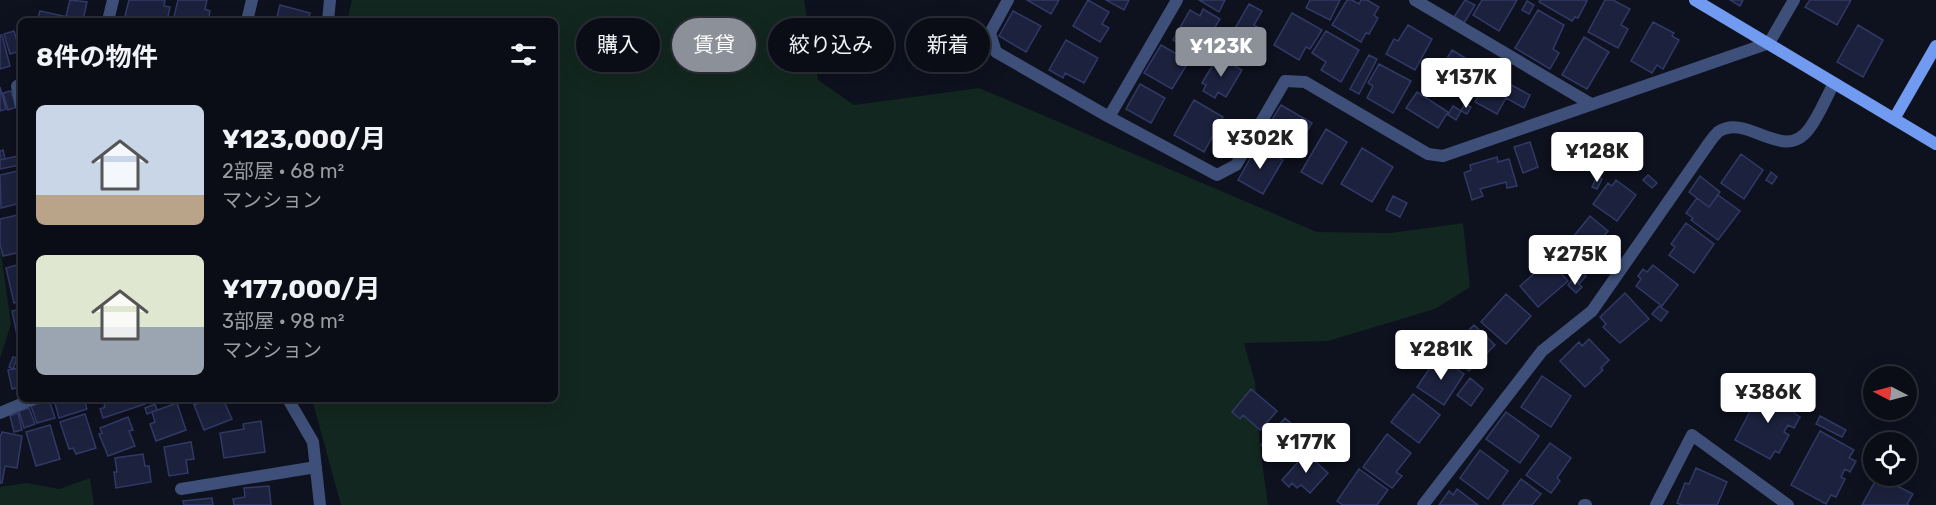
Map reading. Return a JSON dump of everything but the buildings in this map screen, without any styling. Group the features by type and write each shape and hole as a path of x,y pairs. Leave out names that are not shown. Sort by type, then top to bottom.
{"street":[{"path":"109,18 113,0"},
{"path":"248,18 252,0"},
{"path":"328,18 330,0"},
{"path":"1008,0 990,33 996,52 1216,175 1236,165 1285,81 1305,82 1428,154 1443,156 1769,43 1794,0"},
{"path":"1109,117 1177,0"},
{"path":"1415,0 1591,104"},
{"path":"1695,0 1936,144"},
{"path":"1894,119 1936,46"},
{"path":"1423,505 1542,351 1592,310 1708,143 1719,131 1739,127 1777,141 1796,140 1809,130 1834,83"},
{"path":"16,86 18,94"},
{"path":"0,413 26,402"},
{"path":"290,402 313,442 320,505"},
{"path":"1656,505 1692,435 1788,505"},
{"path":"181,489 316,467"}],"green space":[{"path":"352,0 804,0 807,18 768,18 768,72 817,72 818,80 854,105 979,88 1317,232 1391,233 1463,223 1470,287 1435,309 1328,341 1244,343 1255,382 1260,447 1268,505 341,505 313,402 558,402 558,18 348,18"},
{"path":"0,247 11,324 0,359"},
{"path":"90,478 94,505 0,505 0,487 27,483 59,489"}]}
